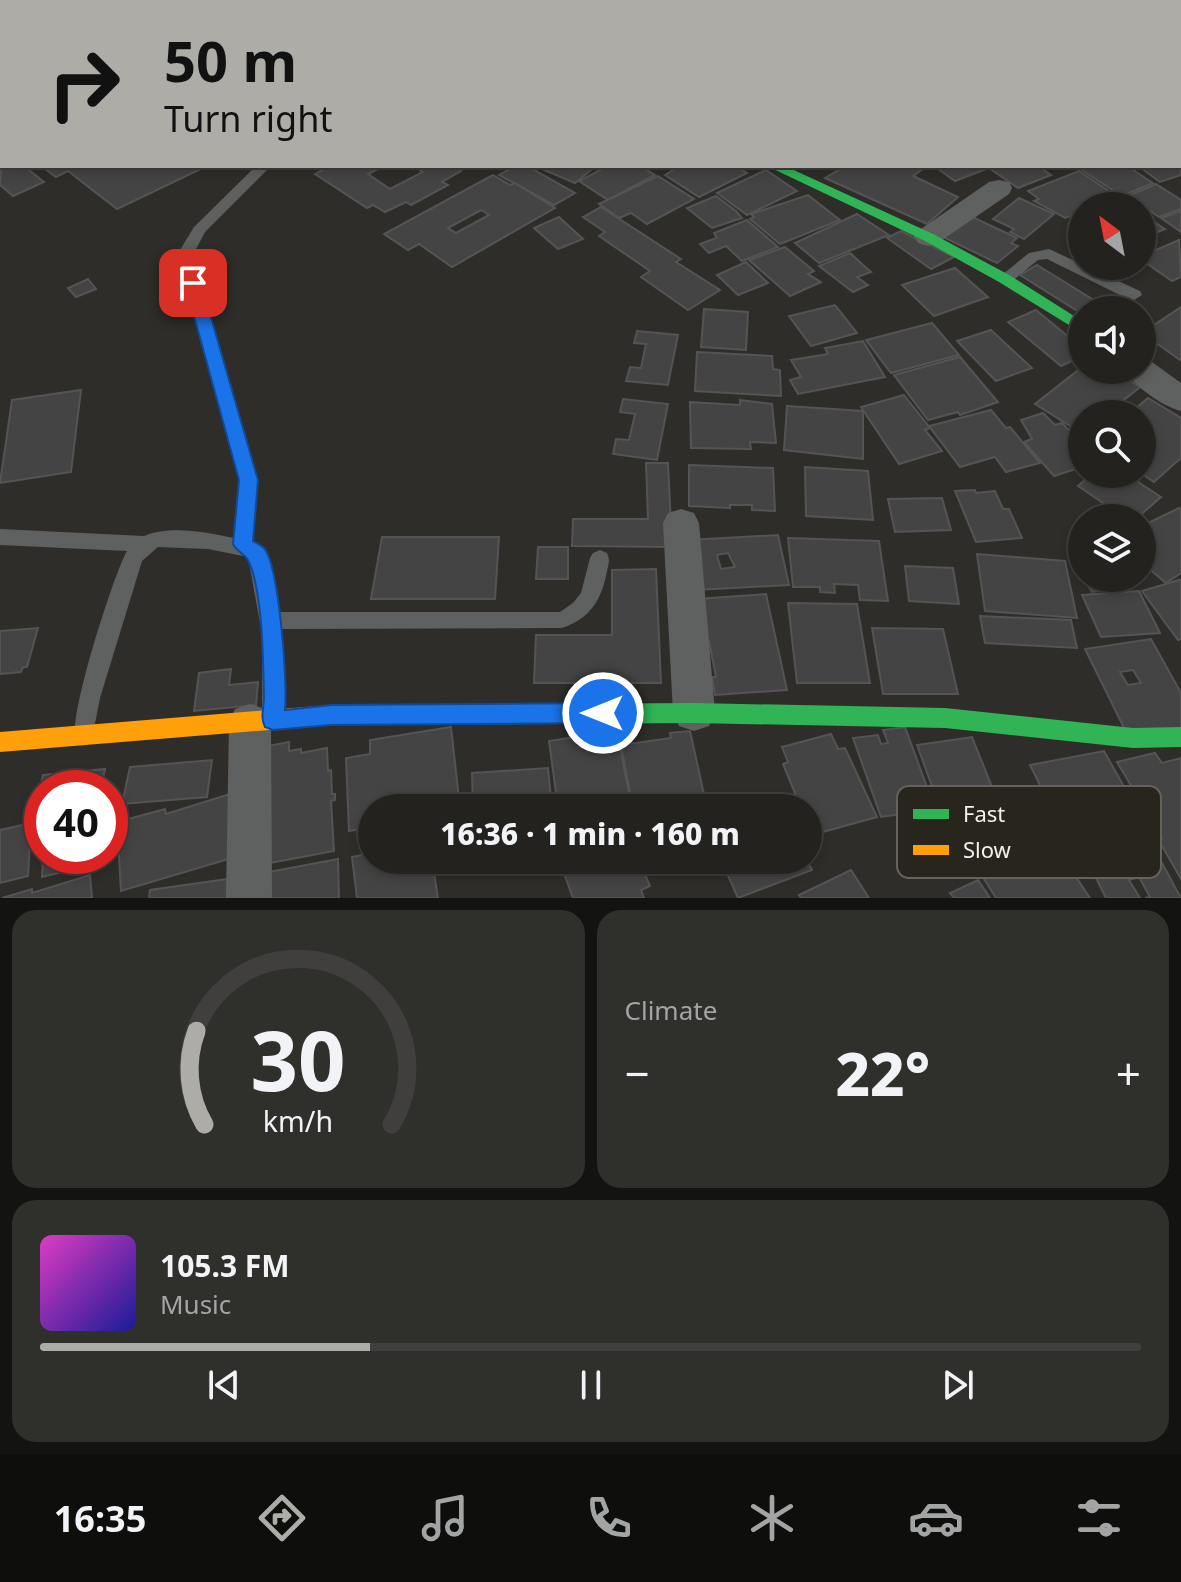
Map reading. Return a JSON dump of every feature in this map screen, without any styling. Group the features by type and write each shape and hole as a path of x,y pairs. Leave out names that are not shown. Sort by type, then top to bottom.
{"street":[{"path":"778,168 928,237 1005,279 1068,319"},
{"path":"928,237 999,188"},
{"path":"1156,379 1178,393"},
{"path":"681,523 694,713"},
{"path":"0,742 331,715 694,713 945,718 1133,738 1181,737"},
{"path":"249,898 261,721"}],"lane":[{"path":"243,544 248,480 185,255 199,230 262,168"},
{"path":"1005,279 1034,256 1049,254 1134,295"},
{"path":"0,537 145,544 158,539 243,544 256,552 270,621 275,701 261,721"},
{"path":"84,735 89,698 133,557 145,544"},
{"path":"270,621 562,620 581,612 591,597 600,558"}],"building":[{"path":"1,168 26,168 44,182 13,196 0,185"},
{"path":"44,168 201,169 117,209 68,171 56,177"},
{"path":"320,168 380,168 368,174 390,189 423,172 416,168 456,168 461,171 442,182 448,185 411,205 406,202 385,212 373,205 367,208 315,174 322,170"},
{"path":"511,168 531,168 575,193 554,205 499,175"},
{"path":"540,168 594,168 575,183"},
{"path":"604,168 643,168 655,175 608,200 579,181"},
{"path":"677,168 738,168 747,173 699,197 665,175"},
{"path":"842,168 921,168 923,169 913,176 958,197 927,224 825,178"},
{"path":"937,168 989,168 955,181"},
{"path":"989,168 1041,168 1051,175 1018,188"},
{"path":"1079,168 1130,168 1153,183 1132,192 1116,192"},
{"path":"1141,168 1180,168 1181,175 1160,182"},
{"path":"766,170 797,191 747,215 717,193"},
{"path":"1079,171 1110,192 1068,192 1068,217 1065,218 1034,201 1039,199 1028,191"},
{"path":"493,175 510,185 515,183 555,208 452,267 419,244 408,250 384,234","holes":["481,210 489,215 456,233 448,228"]},
{"path":"658,176 694,199 647,224 631,213 619,218 599,204"},
{"path":"1156,184 1181,200 1181,209 1159,217 1156,215 1156,192 1137,192"},
{"path":"808,195 840,220 780,244 750,219 754,217 751,214"},
{"path":"716,196 742,218 712,228 687,208"},
{"path":"1019,198 1054,214 1024,239 1010,232 1014,229 993,219"},
{"path":"601,207 681,259 676,262 720,290 688,310 641,277 650,271 599,236 605,232 583,217"},
{"path":"1181,211 1181,232 1161,218"},
{"path":"857,214 889,235 819,263 795,243"},
{"path":"968,215 1017,238 1011,243 1018,246 997,263 941,236"},
{"path":"559,217 583,239 558,249 534,228"},
{"path":"747,220 778,247 742,261 726,246 709,253 700,244 717,238 714,233"},
{"path":"1156,223 1165,229 1156,233"},
{"path":"901,231 954,257 931,269 887,238"},
{"path":"1179,240 1181,277 1172,281 1156,270 1156,250"},
{"path":"785,247 814,271 808,274 821,282 790,296 749,260"},
{"path":"850,253 871,272 857,277 868,285 853,292 819,266"},
{"path":"746,262 768,283 738,295 717,275"},
{"path":"1037,265 1087,296 1068,296 1068,305 1020,275"},
{"path":"955,268 988,297 934,316 902,285"},
{"path":"88,279 96,289 76,297 68,288"},
{"path":"835,305 857,333 811,346 789,316"},
{"path":"1181,307 1180,360 1156,343 1156,324"},
{"path":"704,309 748,312 746,350 701,347"},
{"path":"1036,310 1068,336 1068,363 1061,366 1008,322"},
{"path":"932,323 959,355 891,373 866,340"},
{"path":"991,330 1032,368 996,381 957,341"},
{"path":"637,331 678,335 668,385 626,381 630,367 641,368 646,344 634,343"},
{"path":"863,341 885,377 798,394 790,380 801,377 791,360 828,354 825,348"},
{"path":"697,352 772,356 773,369 780,370 781,396 695,391"},
{"path":"960,357 998,402 960,415 958,412 928,420 894,375"},
{"path":"1068,378 1068,384 1135,384 1140,387 1124,400 1068,400 1068,425 1035,404"},
{"path":"81,390 71,472 0,483 12,400"},
{"path":"904,395 930,428 925,430 942,451 899,464 861,407"},
{"path":"623,399 668,404 657,460 613,454 616,439 629,440 635,414 620,412"},
{"path":"740,400 772,404 776,443 750,442 751,449 691,448 690,402 740,405"},
{"path":"1156,403 1181,418 1181,458 1156,480"},
{"path":"787,406 863,411 863,459 784,450"},
{"path":"991,410 1006,428 1010,427 1040,463 1006,472 995,457 960,467 929,426"},
{"path":"1043,413 1055,425 1062,423 1068,429 1068,472 1054,476 1024,442 1032,439 1021,420"},
{"path":"646,463 668,463 672,547 572,546 573,519 648,519"},
{"path":"689,465 773,468 775,511 752,510 752,505 730,505 730,508 689,506"},
{"path":"805,467 868,471 873,520 806,516"},
{"path":"1081,488 1147,488 1161,497 1153,504 1104,504"},
{"path":"975,490 976,493 995,491 1003,509 1009,509 1022,538 976,542 955,491"},
{"path":"942,498 951,530 895,532 888,499"},
{"path":"1179,508 1181,510 1181,573 1166,583 1156,575 1156,519"},
{"path":"778,535 789,585 696,590 689,540","holes":["728,553 735,567 721,569 717,555"]},
{"path":"382,537 499,537 495,599 371,599"},
{"path":"788,538 879,541 888,601 860,600 858,585 834,584 835,593 820,592 820,587 793,587"},
{"path":"538,547 568,547 568,579 536,579"},
{"path":"977,554 1065,561 1068,592 1072,592 1077,618 985,611"},
{"path":"905,566 953,568 959,604 909,601"},
{"path":"656,569 661,683 534,683 536,635 612,635 612,570"},
{"path":"1181,580 1181,639 1178,640 1143,592 1156,592 1156,587"},
{"path":"1140,592 1160,633 1101,637 1082,595"},
{"path":"766,594 787,690 715,695 712,677 716,677 697,599"},
{"path":"788,603 857,604 870,683 797,683"},
{"path":"980,616 1071,620 1077,648 985,643"},
{"path":"38,628 27,667 23,667 21,672 0,674 0,631"},
{"path":"872,628 943,629 958,694 883,694"},
{"path":"1151,639 1181,693 1181,729 1125,730 1085,649","holes":["1133,670 1141,683 1128,685 1120,672"]},
{"path":"231,669 229,685 258,682 256,705 194,711 199,673"},
{"path":"451,727 458,794 358,794 358,829 349,831 346,758 370,754 370,740"},
{"path":"905,727 927,786 897,786 897,815 881,817 853,738 878,735 881,744 888,743 883,730"},
{"path":"690,731 704,794 630,794 621,745 671,738 670,733"},
{"path":"831,734 838,749 845,748 877,817 822,832 822,794 795,794 783,764 788,762 782,747"},
{"path":"575,737 576,743 618,737 629,794 556,794 549,741"},
{"path":"972,737 992,786 932,786 917,745"},
{"path":"289,742 289,751 301,749 301,753 327,748 332,794 335,794 335,800 331,801 334,851 259,865 258,748"},
{"path":"1104,751 1124,786 1040,786 1030,765"},
{"path":"1155,753 1162,763 1181,758 1181,879 1161,844 1161,786 1131,786 1117,762"},
{"path":"212,760 207,797 128,804 130,767"},
{"path":"548,768 551,794 473,794 472,773"},
{"path":"243,790 232,858 121,891 120,874 128,874 128,819 165,809 166,814"},
{"path":"24,825 24,874 28,876 0,883 0,830"},
{"path":"358,856 358,874 434,874 438,898 357,898 352,857"},
{"path":"338,859 339,898 258,898 258,874"},
{"path":"1161,861 1181,898 1145,898 1150,897 1140,878 1161,878"},
{"path":"851,870 869,898 801,898 799,895"},
{"path":"564,874 645,874 650,886 641,890 644,898 573,898"},
{"path":"727,874 801,874 738,898"},
{"path":"90,875 92,898 2,898 32,889 32,893"},
{"path":"235,878 233,898 149,898 150,890"},
{"path":"983,878 1077,878 1090,898 996,898"},
{"path":"1096,878 1136,878 1129,880 1140,898 1106,898"},
{"path":"978,880 990,898 954,898 950,893"}],"traffic: fast":[{"path":"778,168 928,237 1005,279 1068,319"},
{"path":"383,715 694,713 945,718 1133,738 1181,737"}],"traffic: slow":[{"path":"0,742 331,715 383,715"}],"route":[{"path":"193,283 248,480 243,544 256,552 261,567 270,621 275,701 273,720 331,715 603,713"}]}
